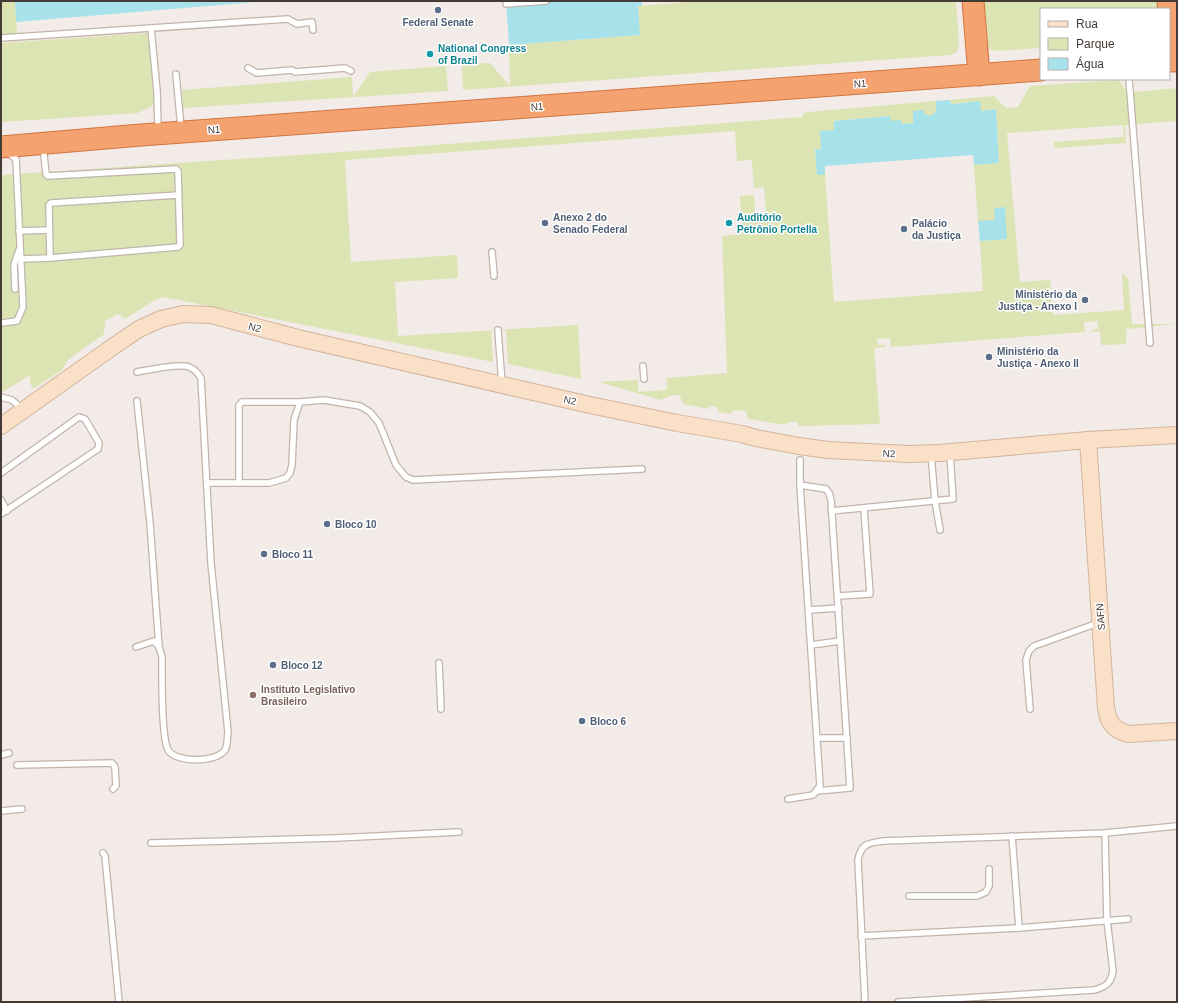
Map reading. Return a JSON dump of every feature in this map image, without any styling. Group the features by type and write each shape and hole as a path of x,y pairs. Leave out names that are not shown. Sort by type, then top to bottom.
{"highway":[{"path":"973,1 978,75"},
{"path":"1170,25 1173,61"},
{"name":"N1","path":"1,147 158,133 1040,70"},
{"path":"1,133 38,143"}],"main road":[{"name":"N2","path":"1,426 120,337 161,319 183,314 211,315 298,338 639,416 828,450 931,454 1088,440 1177,435"},
{"name":"SAFN","path":"1088,440 1106,708 1109,720 1120,731 1128,734 1177,731"}],"lane":[{"path":"506,4 546,1"},
{"path":"1,38 288,18 297,24 312,22 313,30"},
{"path":"151,28 156,76 158,133"},
{"path":"248,68 257,73 345,68 351,71"},
{"path":"176,74 182,132"},
{"path":"1129,80 1150,343"},
{"path":"21,259 50,258 178,247 180,245 178,171 176,169 48,176 46,174 38,143"},
{"path":"1,147 16,159 23,307 17,321 1,323"},
{"path":"50,258 49,206 51,203 178,195"},
{"path":"19,231 49,230"},
{"path":"15,288 14,265 20,248"},
{"path":"492,252 494,276"},
{"path":"498,330 502,385"},
{"path":"137,372 188,366 196,371 201,378 211,563 228,732 227,744 224,751 219,755 208,759 195,760 174,756 168,750 164,733 162,657 159,648 150,523 137,401"},
{"path":"643,366 644,379"},
{"path":"1,397 12,400 24,410"},
{"path":"239,483 239,405 242,402 300,402 324,400 360,406 370,412 379,423 396,465 406,477 413,480 642,469"},
{"path":"207,483 269,483 286,478 290,473 292,465 294,420 300,402"},
{"path":"1,473 79,418 85,419 99,443 98,449 1,514"},
{"path":"831,511 864,509 953,499 950,453"},
{"path":"931,454 935,501 940,530"},
{"path":"788,798 813,795 820,786 800,485 800,460"},
{"path":"800,485 826,490 829,493 839,608 850,788 817,791"},
{"path":"1,500 6,511"},
{"path":"838,596 870,594 864,509"},
{"path":"809,610 839,608"},
{"path":"1030,709 1026,660 1029,652 1034,646 1100,622"},
{"path":"136,647 154,641 159,648"},
{"path":"811,645 840,641"},
{"path":"439,663 441,710"},
{"path":"817,738 847,738"},
{"path":"1,754 9,753"},
{"path":"17,766 112,763 115,767 116,786 113,789"},
{"path":"1,811 22,809"},
{"path":"865,1002 858,860 864,846 872,842 883,841 1105,833 1177,826"},
{"path":"151,843 336,838 459,832"},
{"path":"898,1002 1094,990 1104,987 1109,983 1112,978 1113,971 1107,920 1105,833"},
{"path":"1012,836 1019,928"},
{"path":"103,853 105,856 119,1002"},
{"path":"909,896 977,896 986,892 989,886 989,869"},
{"path":"861,936 1019,928 1128,919"}],"green space":[{"path":"1,1 15,1 17,33 1,34"},
{"path":"701,1 956,1 959,43 957,52 950,55 463,90 462,64 490,63 510,86 509,45 639,35 638,6"},
{"path":"984,1 1157,1 1157,8 1040,8 1040,48 997,51 989,49"},
{"path":"148,33 154,103 149,108 138,113 1,122 1,43"},
{"path":"446,66 448,91 183,108 182,90 352,77 353,97 370,72"},
{"path":"1118,80 1127,91 1134,92 1177,88 1177,121 1125,125 1126,143 1055,148 1054,142 1124,137 1123,125 1007,133 1020,282 1050,280 1053,315 1124,310 1122,273 1128,278 1132,324 1177,324 1126,329 1126,344 1101,345 1100,331 1091,332 1091,330 1098,329 1098,321 1084,322 1085,332 891,347 890,338 877,339 878,345 886,345 885,347 874,348 880,424 799,426 797,422 788,422 785,425 748,419 746,411 735,410 730,414 719,412 717,407 710,406 708,409 684,404 679,395 672,395 661,400 599,382 638,380 638,392 667,390 667,378 727,373 722,236 742,234 740,196 754,195 755,213 766,212 764,187 754,188 752,160 737,161 735,131 345,160 351,262 457,255 458,278 395,282 398,336 578,325 581,379 508,364 506,330 491,331 493,362 163,297 155,300 125,319 118,314 105,321 104,334 68,360 62,370 33,389 30,383 30,375 1,393 1,175 343,152 802,117 804,113 808,112 936,101 936,110 934,114 929,116 925,114 909,124 901,124 890,121 890,116 834,121 834,130 821,149 815,149 817,174 825,174 834,302 983,291 980,241 1007,239 995,221 978,221 974,165 999,163 996,109 981,111 979,101 952,104 949,100 994,96 1006,108 1018,107 1030,86"}],"water":[{"path":"15,1 268,1 16,22"},
{"path":"506,1 642,1 642,6 638,6 640,35 509,45"},
{"path":"949,100 952,104 980,101 981,111 996,109 999,163 974,165 973,155 825,166 825,174 817,175 815,149 821,149 820,131 834,130 834,121 890,116 891,121 901,120 901,124 913,123 913,111 923,110 925,114 929,116 934,114 936,110 936,101"},
{"path":"1005,207 1007,239 980,241 978,221 995,220 994,208"}],"place":[{"name":"Federal Senate","path":"438,10"},
{"name":"National Congress of Brazil","path":"430,54"},
{"name":"Anexo 2 do Senado Federal","path":"545,223"},
{"name":"Auditório Petrônio Portella","path":"729,223"},
{"name":"Palácio da Justiça","path":"904,229"},
{"name":"Ministério da Justiça - Anexo I","path":"1085,300"},
{"name":"Ministério da Justiça - Anexo II","path":"989,357"},
{"name":"Bloco 10","path":"327,524"},
{"name":"Bloco 11","path":"264,554"},
{"name":"Bloco 12","path":"273,665"},
{"name":"Instituto Legislativo Brasileiro","path":"253,695"},
{"name":"Bloco 6","path":"582,721"}]}
